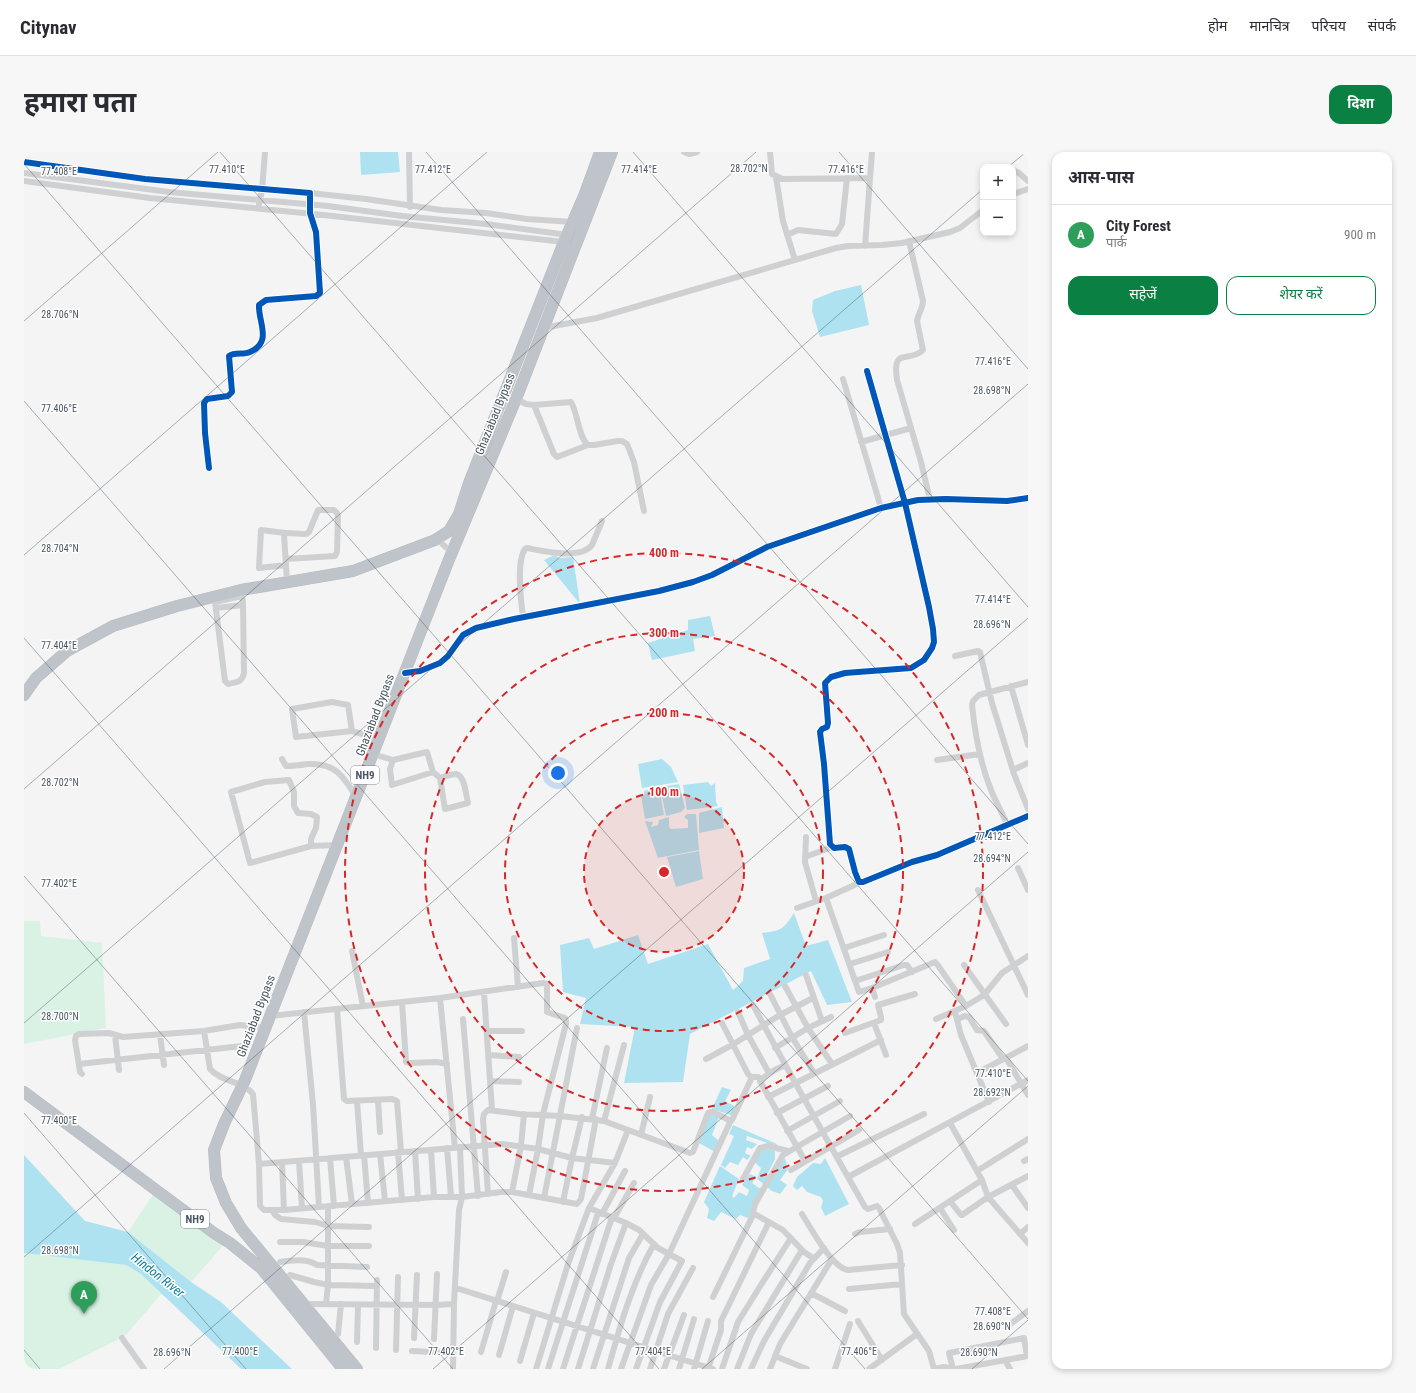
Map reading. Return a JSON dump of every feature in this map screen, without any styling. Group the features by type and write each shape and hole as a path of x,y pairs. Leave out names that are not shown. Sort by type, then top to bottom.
{"highway":[{"name":"Ghaziabad Bypass","path":"24,695 36,678 67,651 113,626 177,606 215,602 287,581 298,581 353,571 437,539 449,530 459,514 469,483 572,222 584,196 600,152"},
{"name":"Ghaziabad Bypass","path":"357,1369 239,1225 226,1203 216,1178 214,1150 266,1028 452,553 516,399 612,152"},
{"name":"NH9","path":"24,1092 261,1268 343,1369"},
{"path":"223,1239 239,1225"}],"street":[{"path":"258,208 265,152"},
{"path":"409,152 410,207"},
{"path":"684,152 689,154 697,152"},
{"path":"770,152 772,174 786,180 870,178"},
{"path":"864,246 872,152"},
{"path":"24,162 261,193 310,198 366,199 410,207 486,212 527,219 572,222"},
{"path":"1016,172 1028,181"},
{"path":"24,173 170,192 261,193 310,198 402,216 486,224 566,238"},
{"path":"776,177 780,204 794,260"},
{"path":"787,234 798,230 836,234 842,224 847,178"},
{"path":"24,181 150,198 566,238"},
{"path":"1016,193 1028,189"},
{"path":"209,468 205,433 204,403 207,399 228,396 232,392 229,356 247,354 258,347 263,341 264,333 259,305 266,300 316,296 320,292 316,232 310,213 310,198"},
{"path":"543,328 597,318 836,248 848,246 882,245 950,232 960,228 980,212"},
{"path":"909,241 923,301 917,321 923,350 919,353 900,358 897,361 895,369 930,500"},
{"path":"832,847 830,844 820,732 822,729 827,727 828,723 825,683 835,675 845,672 911,668 924,660 934,642 929,607 905,503 868,371"},
{"path":"844,379 881,508"},
{"path":"516,399 526,404 534,405 568,401 572,403 583,440 588,445"},
{"path":"534,405 555,456 558,458 588,445 618,441 622,441 627,444 634,462 644,511"},
{"path":"861,442 911,428"},
{"path":"405,673 425,669 440,663 448,656 464,634 472,629 523,617 659,591 693,582 712,575 767,548 881,508 930,500 946,499 1007,501 1028,498"},
{"path":"318,510 334,510 337,513 337,552 335,556 286,562 259,568 261,530 306,534 309,532 318,510"},
{"path":"523,617 520,579 521,556 525,549 558,553 584,551 592,545 602,521"},
{"path":"285,533 283,537 287,581"},
{"path":"437,539 452,553"},
{"path":"227,603 242,593 243,605 243,679 240,682 228,684 225,681 221,660 215,602 243,605"},
{"path":"954,656 978,651 980,652 989,692 1013,770 1028,809"},
{"path":"1008,824 991,790 980,754 975,733 972,705 976,697 989,692 1028,682"},
{"path":"1011,686 1028,745"},
{"path":"352,731 348,705 332,702 292,709 296,736 352,731 379,739"},
{"path":"373,754 393,760 428,752 433,772 440,778 445,809 468,803 460,775 455,774 440,778"},
{"path":"937,760 980,754"},
{"path":"282,759 286,766 310,764 330,767 343,776 356,797"},
{"path":"393,760 390,769 392,785 433,772"},
{"path":"1013,770 1028,763"},
{"path":"310,846 316,828 317,817 311,814 298,813 294,806 294,792 289,780 264,782 231,792 250,863 310,846 338,845"},
{"path":"797,908 826,898 861,882 868,881 912,862 937,855 1028,816"},
{"path":"806,837 805,857 807,871 816,902"},
{"path":"805,857 832,847 845,847 849,849 856,878 861,882"},
{"path":"1018,868 1028,890"},
{"path":"978,890 1028,995"},
{"path":"826,898 859,992 932,963 936,963 966,1006"},
{"path":"844,948 884,935"},
{"path":"514,938 518,987"},
{"path":"352,951 363,1006"},
{"path":"850,964 888,952"},
{"path":"936,1019 955,1012 984,995 1002,973 1028,956"},
{"path":"855,981 904,965 907,965 912,972"},
{"path":"964,965 1006,1024"},
{"path":"806,975 822,1021"},
{"path":"270,1016 440,998 543,983 547,984 547,1012 565,1018 567,1022 544,1114 529,1195"},
{"path":"785,986 808,1028 832,1064"},
{"path":"872,988 875,996"},
{"path":"484,992 492,1110"},
{"path":"770,994 792,1037 814,1072"},
{"path":"845,1034 881,1019 878,1005 915,994"},
{"path":"440,998 458,1148 462,1197 459,1210 454,1304 453,1369"},
{"path":"706,1059 732,1045 780,1015 813,998"},
{"path":"402,1002 406,1062 437,1062 447,1064"},
{"path":"754,1004 794,1083 838,1156 865,1207 868,1209 876,1206 878,1208 900,1249 904,1314 929,1351 934,1369 944,1367 953,1369 1028,1356 1024,1338 950,1353 953,1369"},
{"path":"337,1009 343,1095 347,1101 392,1099 397,1101 402,1200"},
{"path":"304,1012 313,1104 319,1207"},
{"path":"738,1012 748,1035 769,1073"},
{"path":"955,1012 961,1035 989,1102"},
{"path":"957,1020 964,1016 969,1016 976,1028 984,1031 1028,1095"},
{"path":"776,1048 792,1037 831,1017"},
{"path":"463,1019 478,1196"},
{"path":"722,1023 747,1073 752,1077 762,1078"},
{"path":"874,1023 886,1055"},
{"path":"82,1074 80,1072 75,1040 77,1035 106,1033 124,1037 160,1035 204,1031 243,1025 266,1028"},
{"path":"544,1198 577,1028"},
{"path":"204,1031 210,1069 214,1074 248,1089 253,1094 259,1164 260,1206 262,1209 272,1210 434,1197 478,1196 501,1192 512,1192 577,1204 580,1201 589,1160 594,1119 607,1048"},
{"path":"487,1031 522,1031"},
{"path":"115,1035 119,1070"},
{"path":"160,1035 164,1065"},
{"path":"768,1096 881,1040"},
{"path":"604,1120 624,1045"},
{"path":"79,1064 118,1061 242,1046"},
{"path":"977,1073 1028,1046"},
{"path":"489,1055 519,1057"},
{"path":"785,1065 769,1073 760,1081 805,1161"},
{"path":"621,1369 651,1285 669,1254 752,1077"},
{"path":"848,1177 1028,1080"},
{"path":"490,1081 519,1082"},
{"path":"777,1113 828,1086"},
{"path":"641,1135 650,1097"},
{"path":"378,1100 380,1132"},
{"path":"357,1101 368,1203"},
{"path":"787,1131 840,1101"},
{"path":"488,1194 483,1119 484,1114 488,1110 604,1120 690,1153 693,1152 708,1113 713,1112 731,1120"},
{"path":"512,1192 521,1146 524,1114"},
{"path":"838,1156 924,1114"},
{"path":"713,1297 753,1213 755,1204 780,1158 788,1151 850,1116"},
{"path":"563,1202 582,1118"},
{"path":"950,1123 982,1180 988,1197 1028,1243"},
{"path":"536,1369 568,1264 588,1208 615,1163 628,1130"},
{"path":"791,1170 859,1130"},
{"path":"977,1171 1028,1138"},
{"path":"259,1164 502,1144 538,1149 572,1158 615,1163"},
{"path":"743,1179 760,1148 768,1146 788,1151"},
{"path":"448,1148 451,1196"},
{"path":"430,1150 434,1197"},
{"path":"415,1151 418,1199"},
{"path":"380,1154 385,1202"},
{"path":"346,1157 352,1204"},
{"path":"326,1304 328,1285 328,1226 331,1206 330,1158"},
{"path":"299,1161 302,1208"},
{"path":"282,1162 284,1210"},
{"path":"548,1369 600,1213 624,1171"},
{"path":"950,1201 961,1215 988,1197 1028,1176"},
{"path":"916,1224 982,1180"},
{"path":"563,1369 613,1218 634,1183"},
{"path":"1012,1185 1028,1208"},
{"path":"588,1208 626,1223 643,1234 658,1248 682,1262 660,1302 636,1369"},
{"path":"940,1208 954,1230"},
{"path":"272,1210 275,1215 281,1219 315,1222 328,1226 369,1227"},
{"path":"753,1213 783,1230 802,1250 813,1258"},
{"path":"802,1214 824,1248 841,1268 848,1270 902,1265"},
{"path":"456,1288 682,1359 695,1366 710,1369 721,1330 721,1321 769,1222"},
{"path":"578,1369 626,1223"},
{"path":"1020,1234 1028,1227"},
{"path":"855,1234 860,1232 890,1229"},
{"path":"592,1369 629,1258 643,1234"},
{"path":"722,1369 738,1322 791,1238"},
{"path":"280,1242 298,1242 328,1246 369,1246"},
{"path":"608,1369 616,1339 636,1282 643,1263 654,1244"},
{"path":"751,1369 764,1341 813,1258 824,1248"},
{"path":"737,1369 751,1334 802,1250"},
{"path":"770,1369 780,1344 832,1259"},
{"path":"280,1262 303,1260 317,1265 367,1267"},
{"path":"650,1369 668,1314 693,1268"},
{"path":"481,1352 506,1272"},
{"path":"434,1339 437,1274"},
{"path":"290,1275 328,1285 377,1283 376,1348"},
{"path":"414,1338 417,1275"},
{"path":"396,1350 398,1277"},
{"path":"849,1289 902,1284"},
{"path":"811,1293 845,1311"},
{"path":"303,1304 454,1304"},
{"path":"338,1334 341,1304"},
{"path":"357,1342 358,1305"},
{"path":"500,1355 513,1306"},
{"path":"1009,1325 1028,1311"},
{"path":"520,1361 534,1313"},
{"path":"664,1369 684,1315"},
{"path":"679,1369 694,1319"},
{"path":"695,1366 708,1321"},
{"path":"858,1321 882,1360"},
{"path":"834,1369 850,1324"},
{"path":"869,1369 917,1334"},
{"path":"122,1338 144,1369"},
{"path":"412,1352 453,1353"},
{"path":"775,1356 807,1369"},
{"path":"1005,1360 1010,1369"}],"green space":[{"path":"24,921 40,921 41,936 102,943 106,1028 24,1044"},
{"path":"156,1190 227,1241 191,1282 128,1232"},
{"path":"24,1253 126,1265 141,1274 162,1293 125,1336 59,1369 24,1369"}],"water":[{"path":"360,152 398,152 400,172 361,175"},
{"path":"861,285 869,325 820,337 812,311 813,300 835,291"},
{"path":"554,555 559,558 573,557 580,604 544,560"},
{"path":"710,616 715,636 693,639 695,651 652,660 648,643 688,630 688,620"},
{"path":"662,759 671,767 678,782 642,788 638,764"},
{"path":"708,782 711,786 715,783 716,802 718,806 687,810 683,785"},
{"path":"679,784 685,808 681,812 666,816 660,787"},
{"path":"659,787 664,815 645,819 641,795 644,794 644,791"},
{"path":"722,807 724,828 699,833 699,813"},
{"path":"687,814 696,814 699,850 658,858 645,821 653,822 651,827 658,825 659,820 669,817 669,827 671,829 688,828 688,820 684,817"},
{"path":"699,851 703,879 676,887 667,857"},
{"path":"794,913 806,946 828,940 852,1002 827,1005 811,971 690,1034 683,1082 624,1083 635,1027 580,1024 586,998 563,992 560,945 589,938 594,949 638,935 648,964 708,944 733,990 743,981 744,968 770,959 762,933 778,930 787,923"},
{"path":"722,1087 731,1090 725,1101 734,1106 734,1116 712,1109"},
{"path":"707,1112 719,1117 712,1135 721,1143 715,1152 699,1143"},
{"path":"733,1125 777,1144 776,1146 747,1136 746,1140 757,1144 752,1149 747,1147 745,1153 751,1156 747,1160 743,1157 738,1165 730,1162 725,1168 721,1165 734,1136 729,1134"},
{"path":"763,1148 775,1151 775,1159 767,1175 771,1178 785,1158 788,1169 780,1180 787,1185 780,1194 772,1191 757,1179 761,1168 754,1162"},
{"name":"Hindon River","path":"24,1155 85,1221 128,1232 191,1282 221,1302 292,1369 241,1369 141,1274 126,1265 24,1253"},
{"path":"825,1158 849,1204 825,1216 821,1207 823,1201 821,1197 807,1192 802,1186 797,1190 793,1186 797,1177 813,1163 821,1164"},
{"path":"720,1166 739,1179 732,1196 734,1198 739,1192 747,1196 749,1190 742,1185 750,1174 756,1177 752,1183 759,1188 765,1187 748,1218 740,1215 736,1219 721,1212 714,1221 707,1218 709,1209 704,1202"}],"cycle path":[{"path":"24,162 145,179 310,193 310,213 316,232 320,293 316,296 266,300 259,305 263,331 261,343 257,348 250,352 229,356 232,392 228,396 207,399 204,403 205,433 209,468"},
{"path":"867,371 905,503 929,607 934,642 924,660 911,668 845,673 831,677 825,683 828,723 827,727 822,729 820,732 830,844 834,848 845,847 849,849 859,882 863,882 912,862 937,855 1028,816"},
{"path":"405,673 420,671 440,663 448,656 463,635 476,628 514,619 659,591 693,582 712,575 767,547 881,508 918,500 946,499 1007,501 1028,498"}],"place":[{"name":"City Forest","path":"84,1314"}]}
